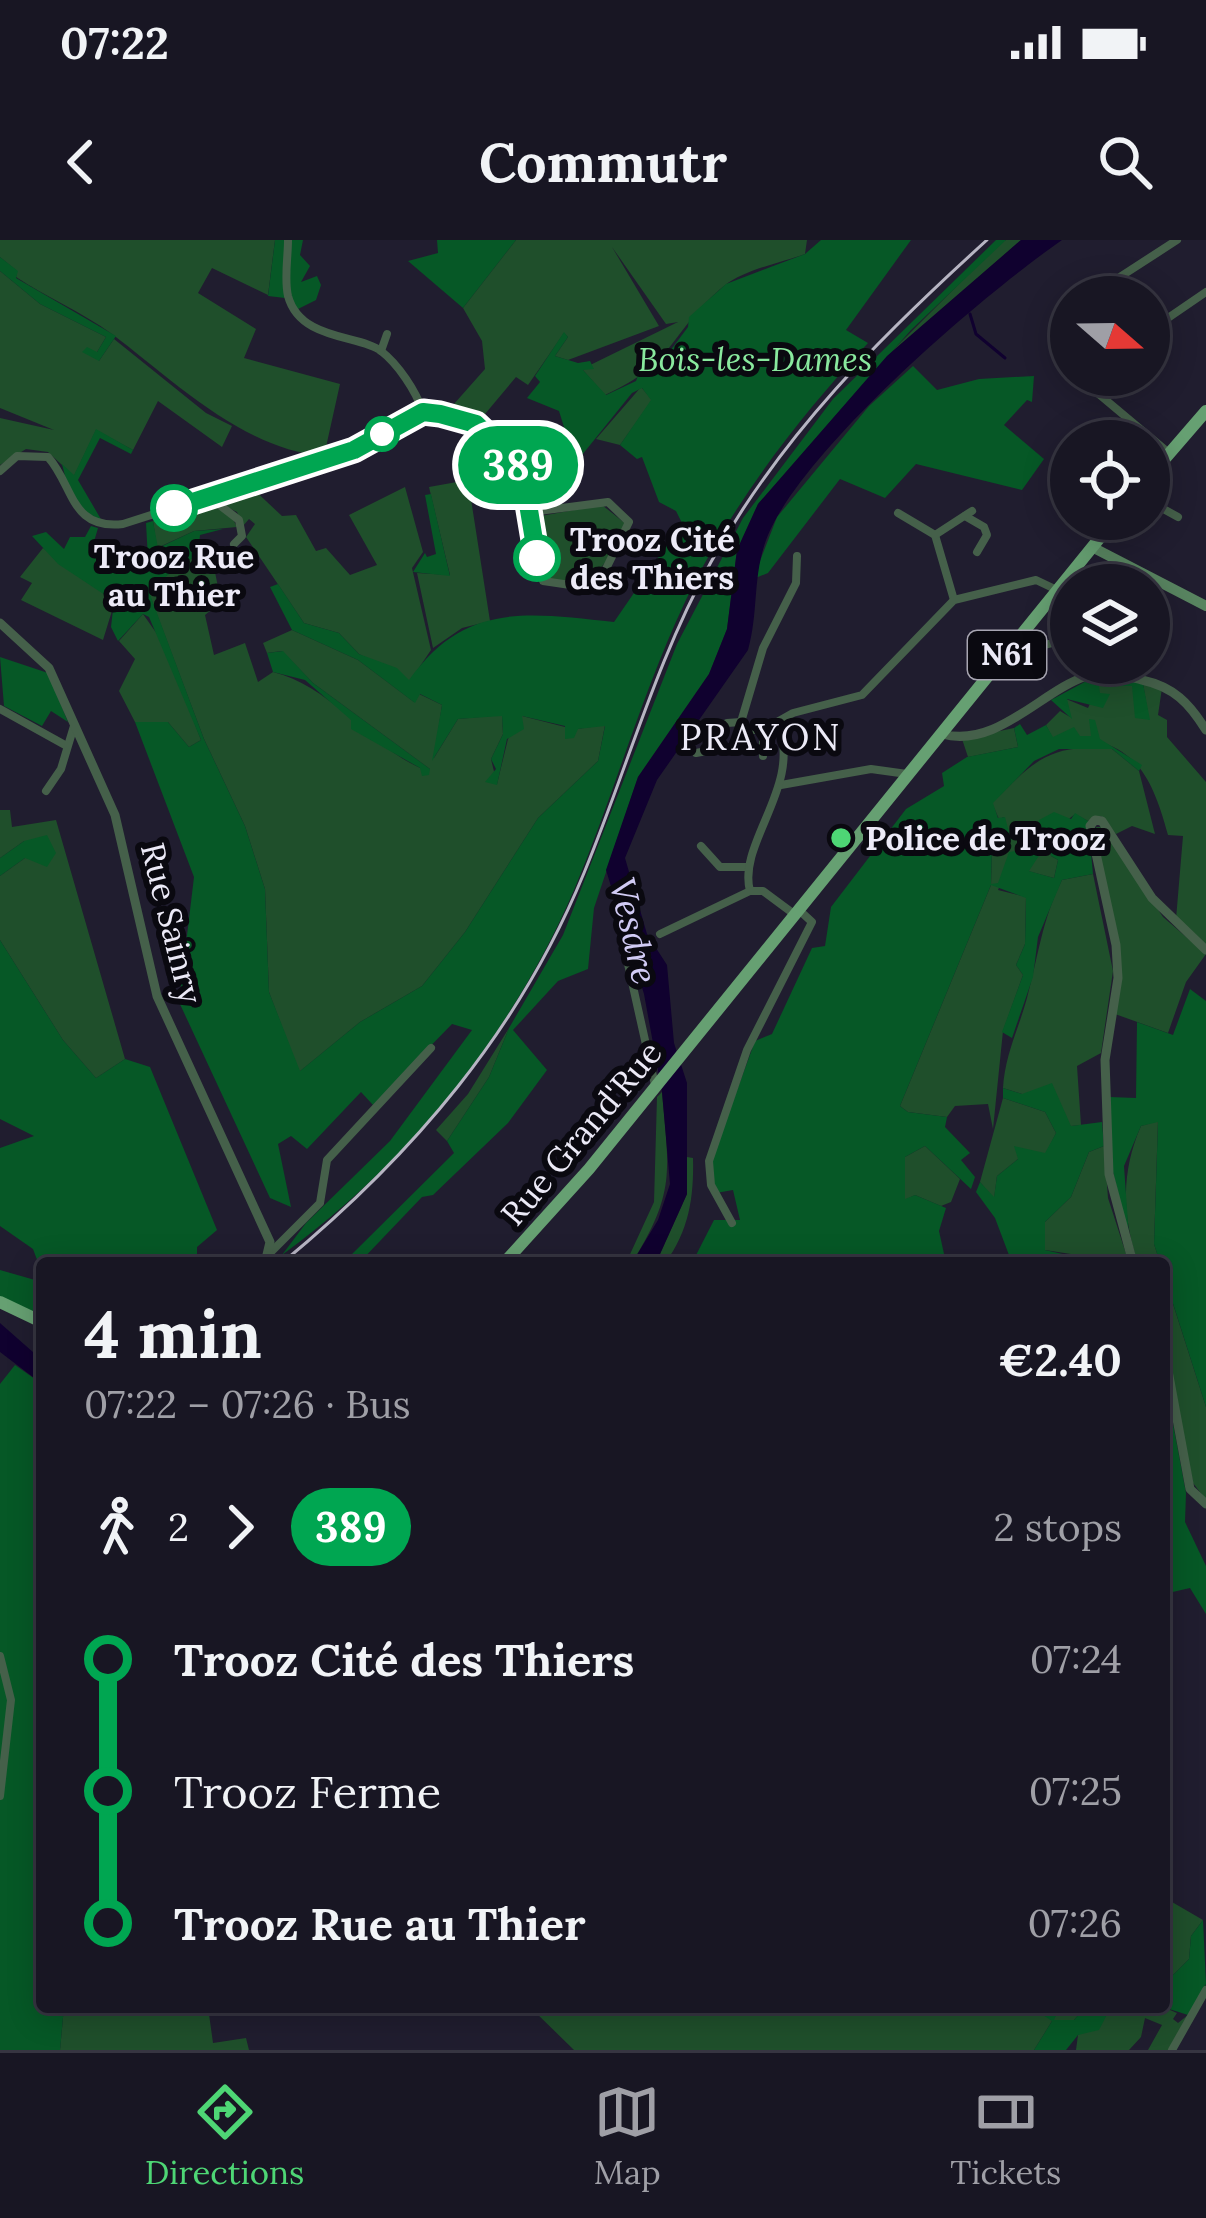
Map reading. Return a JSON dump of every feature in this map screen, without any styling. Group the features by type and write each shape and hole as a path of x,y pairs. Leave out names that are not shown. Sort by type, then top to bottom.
{"main road":[{"path":"1170,452 1206,411"},
{"name":"Rue Grand'Rue","path":"1079,564 1098,540"},
{"path":"1092,547 1206,606"},
{"name":"Rue Grand'Rue","path":"510,1257 537,1232 1050,601"},
{"path":"1,1306 36,1322"}],"street":[{"path":"288,240 288,295 297,312 335,340 381,350 413,390 423,412"},
{"path":"1122,276 1178,240"},
{"path":"1170,317 1206,292"},
{"path":"381,350 387,334"},
{"path":"1107,396 1133,420"},
{"path":"0,471 17,456 48,457 60,470 73,508 101,524 123,524 354,450 423,412 467,419 522,468 539,574 553,584 584,587 600,580 629,522 608,502 531,512"},
{"path":"522,468 532,459"},
{"path":"209,497 239,520 242,536 234,544"},
{"path":"898,513 935,535 955,600"},
{"path":"935,535 969,513 987,536 977,552"},
{"path":"1170,513 1178,517"},
{"path":"741,722 763,648 796,583 797,556"},
{"path":"741,722 748,730 763,730 793,713 862,695 955,600 1036,580 1050,587"},
{"name":"Rue Sainry","path":"0,623 49,668 126,847 157,996 272,1252"},
{"path":"1015,645 1030,649 1050,644"},
{"path":"942,734 1017,721 1074,681 1108,673 1165,685 1189,703 1206,730"},
{"path":"0,709 65,745"},
{"path":"696,753 712,750 727,724 741,722"},
{"path":"751,891 748,867 781,782 784,755 778,725"},
{"path":"46,791 61,769 74,726"},
{"path":"763,730 763,756"},
{"path":"781,782 871,770 909,775"},
{"path":"1131,1257 1109,1174 1105,1060 1118,978 1116,945 1090,826 1095,820 1102,820 1163,910 1206,950"},
{"path":"701,846 720,867 748,867"},
{"path":"660,934 751,891 763,891 812,922 746,1050 709,1161 711,1185 732,1223"},
{"path":"628,964 657,1084"},
{"path":"269,1257 320,1203 327,1160 431,1048"},
{"path":"1170,1381 1190,1489 1206,1504"},
{"path":"0,1656 11,1700 0,1796"},
{"path":"1172,2050 1206,1990"}],"green space":[{"path":"0,240 275,240 268,295 212,268 198,293 256,329 244,358 340,384 324,456 265,441 210,410 100,326 16,277 17,271 0,257"},
{"path":"275,240 303,240 300,255 310,266 301,282 317,276 321,285 316,300 298,309 285,298 268,296"},
{"path":"437,240 516,240 463,308 408,261 438,253"},
{"path":"516,240 807,240 805,254 724,286 646,371 605,395 582,369 678,322 666,324 612,247 659,326 568,360 555,356 568,337 564,333 528,385 516,377 480,420 446,413 485,369 482,341 463,308"},
{"name":"Bois-les-Dames","path":"821,240 911,240 846,330 868,343 767,465 703,566 655,673 574,890 520,995 488,1045 414,1137 328,1219 282,1255 306,1223 390,1141 472,1030 452,1024 373,1105 361,1092 307,1149 291,1136 278,1144 291,1207 270,1198 179,1002 194,877 135,722 168,722 189,747 201,740 149,617 143,614 118,641 111,627 114,601 58,564 32,536 46,532 64,549 70,537 85,537 91,526 98,528 91,552 111,560 116,550 121,570 144,568 146,523 153,521 158,548 194,531 223,529 200,535 198,554 148,589 204,739 245,826 265,889 269,992 300,1071 360,1022 422,986 465,932 538,818 598,761 605,726 578,729 574,738 565,739 565,726 522,716 524,729 507,739 497,785 485,782 496,769 491,759 503,734 502,716 458,719 432,761 442,705 420,694 415,703 358,660 292,630 270,587 278,584 304,623 339,633 359,654 397,668 409,680 453,636 500,618 554,616 614,622 682,523 676,511 659,502 642,457 637,459 620,445 651,400 642,388 632,393 578,460 566,456 569,443 559,411 527,398 540,382 535,376 564,332 568,337 555,356 578,363 590,361 594,369 583,370 606,395 636,381 642,364 664,359 688,327 689,317 726,284 805,254"},
{"path":"996,240 1006,240 911,330 758,504 737,550 727,629 709,674 638,777 594,908 588,969 558,981 513,1030 547,1070 508,1123 433,1195 422,1197 365,1257 349,1257 454,1153 447,1141 489,1077 509,1028 563,935 677,644 743,518 833,399"},
{"path":"1021,240 887,356 1000,243"},
{"path":"0,257 18,271 16,278 116,336 99,361 82,352 87,347 97,352 106,337 40,304 0,271"},
{"path":"0,271 40,304 106,337 97,352 99,361 114,339 206,413 232,426 222,447 158,401 133,450 96,430 74,476 48,452 26,449 0,465 0,418 54,430 0,408"},
{"path":"913,366 937,390 979,379 1034,376 1032,402 1027,400 1004,425 1044,459 1022,490 916,464 885,498 840,479 768,573 753,579 777,517 869,406"},
{"path":"641,387 652,400 620,445 596,439"},
{"path":"96,429 133,450 131,454 100,438 78,480 102,521 72,504 62,464 74,475"},
{"path":"468,480 490,621 462,628 433,648 417,573 450,575 429,487"},
{"path":"251,487 282,516 296,515 316,551 326,548 350,575 377,565 349,515 405,487 423,552 412,568 431,650 410,681 359,654 339,633 304,623 246,537 255,524 249,519 243,526 237,512 217,502 219,496"},
{"path":"431,494 450,576 413,572 425,553 427,557 436,554 425,495"},
{"path":"206,503 231,515 237,527 194,531 157,548 153,521"},
{"path":"602,505 626,524 606,562 589,578 564,582 547,578 535,517"},
{"path":"43,548 115,601 103,640 21,600 32,583 20,577"},
{"path":"198,554 207,574 215,572 221,602 205,615 214,655 245,643 258,682 273,672 313,689 420,768 430,769 313,683 282,651 267,653 263,643 292,630 358,660 414,702 419,694 442,705 434,758 458,719 502,715 503,734 491,759 497,784 508,739 522,716 565,727 565,738 577,729 605,725 598,761 538,818 465,932 422,986 360,1022 299,1072 269,992 265,889 245,826 204,739 147,588"},
{"path":"143,614 164,644 201,740 189,747 168,722 135,722 119,691 135,659 119,641"},
{"path":"283,651 313,683 430,769 429,775 422,776 420,768 351,729 351,720 305,680 273,672 267,653"},
{"path":"0,657 48,673 68,722 51,711 42,726 4,706"},
{"path":"1081,684 1143,684 1150,720 1135,718 1132,686 1099,686 1100,693 1110,694 1103,708 1067,699 1072,719 1051,700"},
{"path":"1143,684 1162,688 1158,715 1167,720 1167,737 1206,782 1206,945 1176,919 1183,836 1168,835 1143,773 1118,749 1078,738 1052,737 1046,725 1060,711 1070,717 1066,699 1088,708 1098,686 1133,686 1149,720"},
{"path":"1089,719 1095,720 1100,739 1142,765 1139,771 1112,749 1059,749 1034,761 993,803 998,818 1005,817 1011,840 992,847 991,884 998,883 1009,852 1031,849 1032,844 1044,848 1029,871 1054,878 1058,860 1051,856 1048,836 1036,832 1039,820 1054,812 1071,819 1075,813 1088,821 1093,874 1062,880 1038,937 1033,977 1012,1038 1002,1032 1023,975 1016,965 1025,944 1026,898 991,885 900,1106 908,1112 947,1117 945,1127 970,1153 961,1160 975,1177 971,1189 925,1146 905,1157 905,1199 915,1195 946,1208 939,1231 945,1257 695,1257 714,1220 740,1220 733,1190 716,1193 710,1164 755,1041 772,1034 812,948 825,946 831,907 906,809 944,786 942,773 967,757 1018,747 1014,728 1020,724 1027,735 1046,725 1053,737 1074,727 1080,736 1091,736"},
{"path":"1014,728 1018,747 968,757 962,739"},
{"path":"1084,748 1112,749 1139,771 1155,834 1132,826 1116,834 1101,816 1088,821 1075,814 1048,836 1051,856 1058,860 1054,878 1028,871 1032,849 1007,867 998,890 1026,897 1025,944 1016,965 1023,975 1003,1031 993,1129 988,1104 955,1106 947,1117 908,1112 900,1106 991,885 992,847 1004,817 999,819 992,803 1044,758"},
{"path":"0,810 10,810 12,827 56,820 125,1059 96,1078 63,1040 0,940 0,876 25,858 24,841 0,858"},
{"path":"1096,827 1102,827 1163,917 1206,954 1186,982 1168,1033 1115,1014 1121,982"},
{"path":"47,835 56,853 47,867 25,858 0,876 0,858 24,841"},
{"path":"1093,874 1113,971 1101,1053 1077,1066 1081,1125 1071,1126 1022,1094 1003,1088 1004,1076 1055,895 1062,880"},
{"path":"0,940 63,1040 96,1078 125,1059 150,1067 217,1230 197,1247 197,1257 36,1257 33,1249 0,1226 0,1148 34,1136 0,1119"},
{"path":"1190,989 1206,1001 1206,1407 1170,1294 1170,1257 1158,1257 1154,1244 1158,1122 1141,1126 1124,1166 1129,1237 1110,1160 1110,1097 1136,1098 1137,1022 1173,1035"},
{"path":"509,1028 489,1077 447,1141 436,1130 468,1094"},
{"path":"1052,1083 1071,1126 1102,1122 1104,1146 1089,1152 1071,1197 1045,1222 1045,1250 1076,1257 1010,1257 995,1218 976,1192 980,1182 994,1197 997,1176 1018,1159 1014,1146 1045,1153 1056,1133 1045,1112 1003,1098 1003,1088 1022,1094"},
{"path":"662,1092 667,1163 663,1199 636,1257 629,1257 654,1202 657,1097"},
{"path":"1003,1098 1045,1112 1056,1133 1046,1153 1018,1159 997,1176 994,1199 980,1182"},
{"path":"1158,1121 1154,1244 1158,1257 1136,1257 1129,1228 1127,1177 1141,1126"},
{"path":"925,1146 960,1179 951,1202 941,1206 915,1195 905,1200 905,1157"},
{"path":"1104,1146 1108,1198 1127,1257 1045,1250 1045,1222 1071,1197 1089,1152"},
{"path":"687,1157 693,1158 693,1172 685,1226 669,1257 659,1257 687,1194"},
{"path":"0,1270 36,1280 36,1316 0,1299"},
{"path":"1170,1295 1206,1407 1206,1500 1193,1483 1170,1370"},
{"path":"15,1365 36,1380 36,2013 63,2013 60,2050 0,2050 0,1384"},
{"path":"1170,1407 1186,1493 1185,1522 1206,1566 1206,1614 1190,1588 1170,1593"},
{"path":"1170,1904 1203,1920 1191,1936 1189,1959 1170,1978"},
{"path":"1203,1920 1206,1984 1188,2015 1170,2009 1170,1978 1189,1959 1191,1936"},
{"path":"1170,2010 1177,2013 1173,2019 1178,2023 1188,2015 1168,2050 1148,2050 1162,2025 1145,2018 1141,2037 1129,2050 1076,2050 1078,2035 1104,2013"},
{"path":"63,2013 209,2013 213,2043 246,2038 249,2050 60,2050"},
{"path":"536,2013 1041,2013 1052,2020 1056,2013 1080,2013 1074,2020 1052,2021 1034,2050 574,2050"},
{"path":"1040,2013 1057,2013 1054,2020 1074,2020 1080,2013 1108,2013 1099,2030 1078,2035 1066,2050 1034,2050 1052,2021"}],"water":[{"name":"Vesdre","path":"1021,240 1062,240 907,368 800,482 762,552 748,650 657,780 625,858 647,934 667,965 674,1043 687,1083 687,1194 659,1257 636,1257 658,1220 670,1184 662,1092 644,994 606,870 638,777 709,674 727,629 737,550 758,504 887,356"},
{"path":"0,1323 36,1355 36,1379 0,1352"}],"waterway":[{"path":"970,314 976,334 1005,358"}],"railway":[{"path":"289,1257 418,1134 458,1087 528,985 584,873 658,676 692,600 769,472 871,351 987,240"}],"bus line":[{"name":"389","path":"174,508 354,450 423,412 440,414 476,424 522,468 537,558"}],"place":[{"name":"Trooz Rue au Thier","path":"174,508"},
{"name":"Trooz Cité des Thiers","path":"537,558"},
{"name":"Police de Trooz","path":"841,838"}],"district":[{"name":"PRAYON","path":"761,737"}]}
